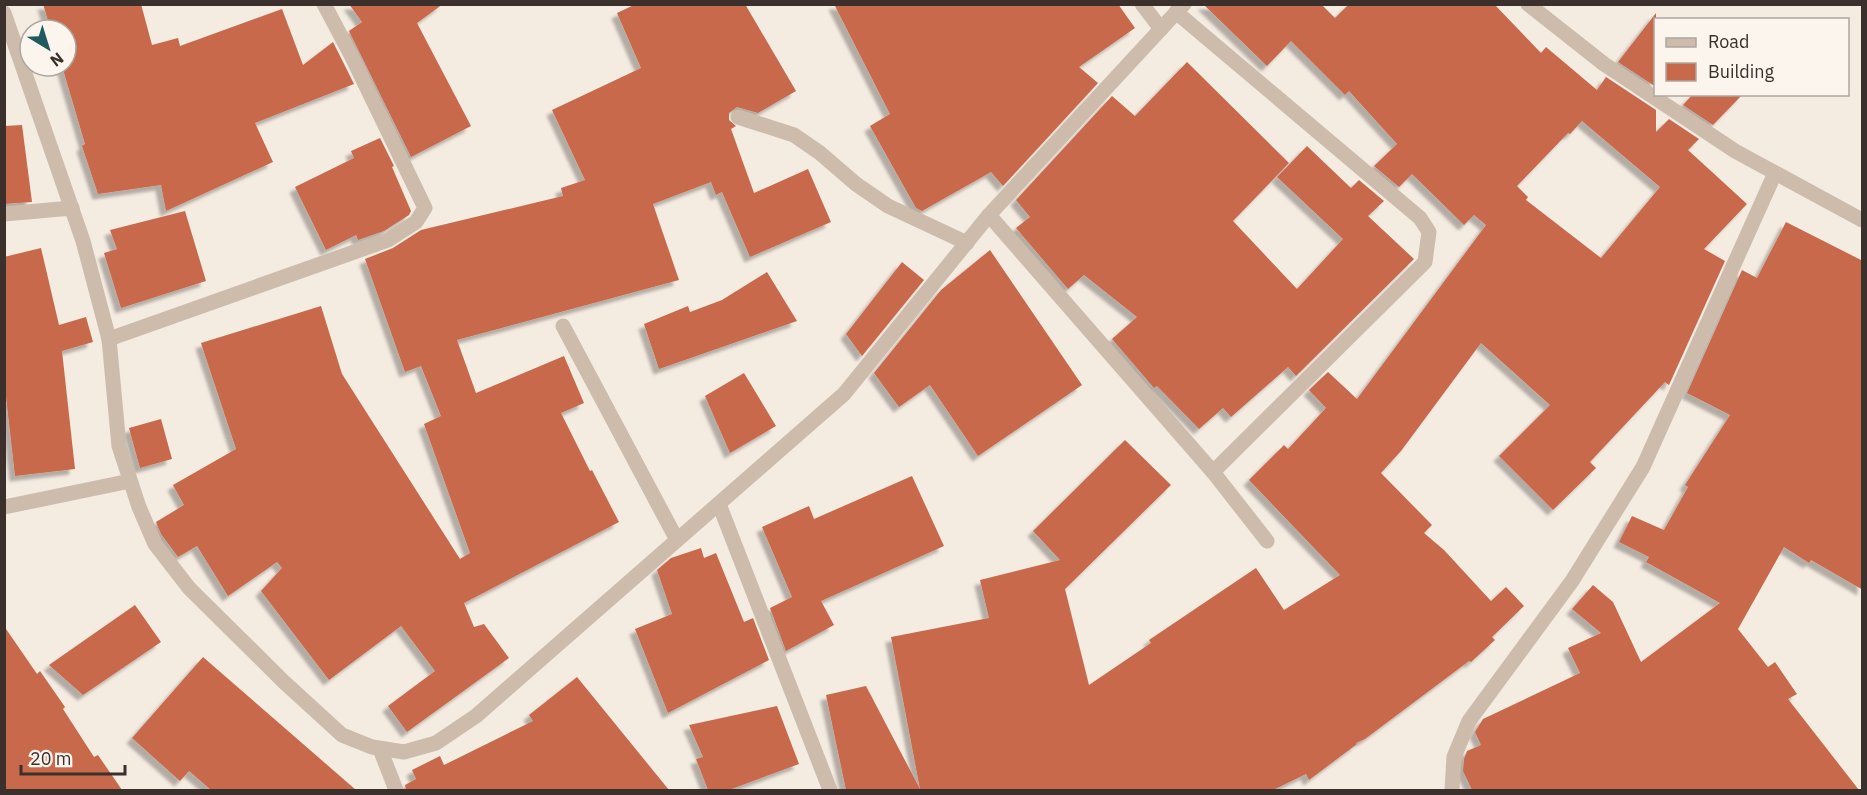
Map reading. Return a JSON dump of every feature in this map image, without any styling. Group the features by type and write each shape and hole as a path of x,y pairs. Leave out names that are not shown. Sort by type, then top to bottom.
{"street":[{"path":"109,339 388,240 416,222 426,208 324,4"},
{"path":"1142,4 1161,29"},
{"path":"1528,4 1604,64 1735,151 1863,220"},
{"path":"4,13 83,241 109,339 119,446 139,507 155,544 189,588 284,682 342,735 380,748 404,752 436,743 476,716 844,394 989,215 1180,8 1420,218 1429,232 1425,262 1213,472"},
{"path":"738,117 794,135 888,206 967,243"},
{"path":"1452,790 1454,757 1469,721 1572,581 1643,467 1774,173"},
{"path":"4,214 72,208"},
{"path":"989,215 1213,472 1267,541"},
{"path":"562,326 677,540"},
{"path":"4,507 130,481"},
{"path":"719,504 830,790"},
{"path":"380,748 396,790"}],"building":[{"path":"43,4 141,4 152,45 178,38 180,46 282,9 303,65 333,42 354,84 255,123 273,162 166,211 161,185 98,194 82,146 85,144 66,78 78,78 78,18 47,18"},
{"path":"349,4 443,4 417,23 471,126 411,157 349,31 362,22"},
{"path":"636,4 745,4 796,91 758,113 737,107 729,113 729,120 736,126 731,129 754,193 808,169 831,222 750,257 722,192 716,195 711,182 653,204 679,280 457,340 476,393 564,356 584,403 561,413 619,522 464,603 474,627 484,624 509,658 407,732 388,706 435,671 401,626 329,680 261,591 282,568 277,562 228,596 197,546 178,557 161,534 156,522 184,505 173,485 236,449 201,343 321,306 342,374 460,559 470,553 424,424 441,416 421,366 405,372 365,259 393,248 421,230 563,196 561,188 585,180 552,110 641,68 617,13"},
{"path":"834,4 1118,4 1135,28 1079,67 1098,83 1003,186 991,172 922,211 916,208 870,126 890,114"},
{"path":"1203,4 1321,4 1335,18 1349,4 1494,4 1541,53 1546,47 1597,90 1606,77 1656,110 1656,132 1669,119 1699,139 1688,150 1747,204 1704,249 1725,261 1669,385 1665,382 1590,462 1596,468 1553,510 1499,456 1550,405 1481,343 1401,451 1381,473 1432,525 1424,533 1444,550 1491,601 1506,587 1524,606 1492,637 1495,640 1471,662 1469,661 1365,739 1356,743 1309,780 1306,774 1273,790 846,790 826,695 866,686 920,789 891,637 989,618 980,580 1060,560 1033,531 1125,440 1171,485 1065,589 1089,685 1151,643 1149,640 1256,568 1284,610 1340,575 1249,480 1284,445 1288,449 1326,408 1309,390 1328,372 1357,399 1486,225 1474,215 1464,225 1412,174 1399,187 1374,166 1397,144 1349,91 1345,95 1291,41 1267,66","holes":["1582,121 1660,187 1601,258 1526,200 1528,197 1517,186"]},
{"path":"1656,13 1656,18 1654,18 1654,86 1618,62"},
{"path":"1187,62 1289,163 1233,221 1297,289 1343,239 1277,177 1307,146 1351,188 1359,180 1384,201 1368,216 1414,259 1296,376 1288,367 1231,417 1223,408 1199,429 1157,386 1154,388 1112,339 1137,317 1084,275 1068,289 1016,228 1030,217 1016,200 1112,96 1135,116"},
{"path":"1691,96 1741,96 1713,125 1683,105"},
{"path":"22,125 32,202 4,204 4,126"},
{"path":"380,138 394,166 392,167 411,211 409,215 384,231 358,240 356,235 326,250 295,187 354,158 351,151"},
{"path":"185,211 206,281 121,308 104,253 117,249 110,230"},
{"path":"1786,222 1863,261 1863,590 1811,560 1809,563 1784,547 1738,629 1768,667 1775,662 1797,694 1788,699 1859,790 1472,790 1463,771 1464,759 1467,751 1481,745 1475,732 1483,719 1580,673 1568,648 1601,633 1572,609 1593,585 1613,602 1641,662 1720,603 1646,562 1649,557 1619,542 1632,516 1664,530 1688,487 1685,485 1730,415 1687,393 1742,270 1757,278"},
{"path":"41,248 59,325 86,317 93,342 62,351 75,469 15,476 4,379 4,257"},
{"path":"990,250 1082,385 978,456 930,385 899,407 874,373 941,290"},
{"path":"902,262 924,280 862,356 846,334"},
{"path":"767,272 797,321 659,369 644,324 688,306 690,312 722,300"},
{"path":"744,373 776,426 730,453 705,396"},
{"path":"161,419 172,459 140,468 129,428"},
{"path":"912,476 944,546 821,601 834,625 786,651 770,608 792,597 762,527 809,506 814,519"},
{"path":"701,548 704,558 716,553 744,622 753,618 769,660 668,713 635,629 672,614 657,570 671,558"},
{"path":"135,605 161,642 83,695 49,665"},
{"path":"4,626 37,674 40,671 65,707 63,709 94,757 98,755 122,790 4,790"},
{"path":"203,657 356,790 211,790 189,771 180,781 132,738"},
{"path":"577,677 669,790 406,790 405,785 416,779 412,770 440,756 444,765 533,721 529,715"},
{"path":"777,706 799,764 729,790 708,790 696,759 703,757 689,725"}]}
